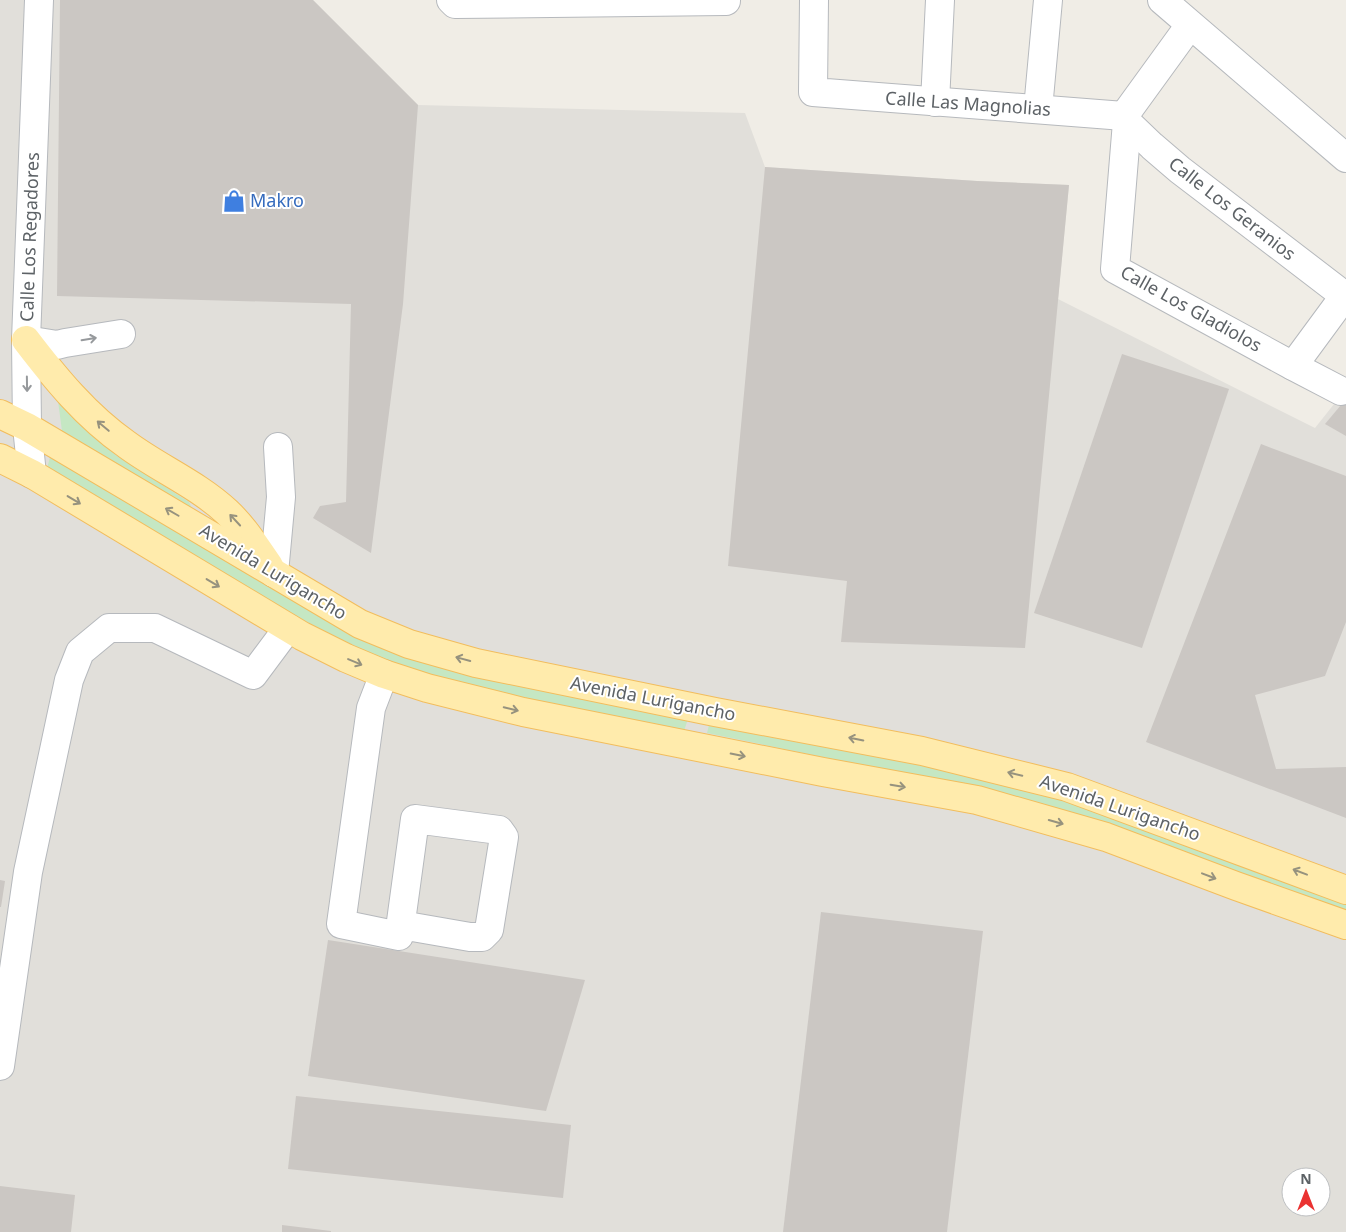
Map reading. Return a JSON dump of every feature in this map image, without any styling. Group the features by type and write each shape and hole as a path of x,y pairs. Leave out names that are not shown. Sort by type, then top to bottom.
{"main road":[{"path":"26,340 48,369 102,425 126,444 200,492 226,512 247,534 274,573"},
{"name":"Avenida Lurigancho","path":"0,414 28,427 360,624 409,644 476,662 922,751 1067,787 1346,890"},
{"name":"Avenida Lurigancho","path":"0,458 32,474 288,628 346,658 384,674 427,688 523,712 823,772 977,800 1106,837 1346,925"},
{"path":"690,745 699,708"}],"street":[{"name":"Calle Los Regadores","path":"32,474 28,427 26,340 39,0"},
{"path":"451,0 455,4 726,1"},
{"name":"Calle Las Magnolias","path":"814,0 813,92 1126,119"},
{"path":"935,102 940,0"},
{"path":"1038,110 1048,0"},
{"path":"1162,0 1346,158"},
{"path":"1126,119 1190,24"},
{"name":"Calle Los Geranios","path":"1126,119 1152,146 1180,170 1345,295"},
{"name":"Calle Los Gladiolos","path":"1126,119 1114,268 1341,391"},
{"path":"1292,366 1345,295"},
{"path":"26,340 58,345 121,334"},
{"path":"274,573 281,497 278,447"},
{"path":"0,1066 28,872 69,680 80,652 109,628 155,628 253,675 288,628"},
{"path":"384,674 371,708 341,924 399,936 415,819 499,830 504,837 489,930 482,938 470,938 401,925"}],"shaded area":[{"path":"0,0 313,0 418,105 745,113 765,167 1069,185 1058,299 1315,428 1346,389 1346,1232 0,1232"}],"green space":[{"path":"58,401 92,435 117,456 189,502 195,515 62,431"},
{"path":"51,454 414,659 461,674 689,716 684,731 456,688 410,672 317,628 47,468"},
{"path":"710,721 949,766 1061,797 1338,897 1346,904 1346,909 1327,908 952,784 707,733"}],"building":[{"name":"Makro","path":"60,0 313,0 418,105 403,304 371,553 313,518 320,506 346,502 351,304 57,296"},
{"path":"765,167 1069,185 1025,648 841,642 847,581 728,566"},
{"path":"1122,354 1229,389 1142,648 1034,613"},
{"path":"1346,399 1346,436 1325,424"},
{"path":"1261,444 1346,476 1346,622 1325,676 1255,695 1276,769 1346,767 1346,818 1146,742"},
{"path":"0,880 5,881 1,907 0,907"},
{"path":"821,912 983,931 947,1232 783,1232"},
{"path":"328,940 585,980 546,1111 308,1076"},
{"path":"296,1096 571,1125 563,1198 288,1169"},
{"path":"0,1186 75,1195 71,1232 0,1232"},
{"path":"282,1225 331,1231 331,1232 282,1232"}],"place":[{"name":"Makro","path":"234,201"}]}
